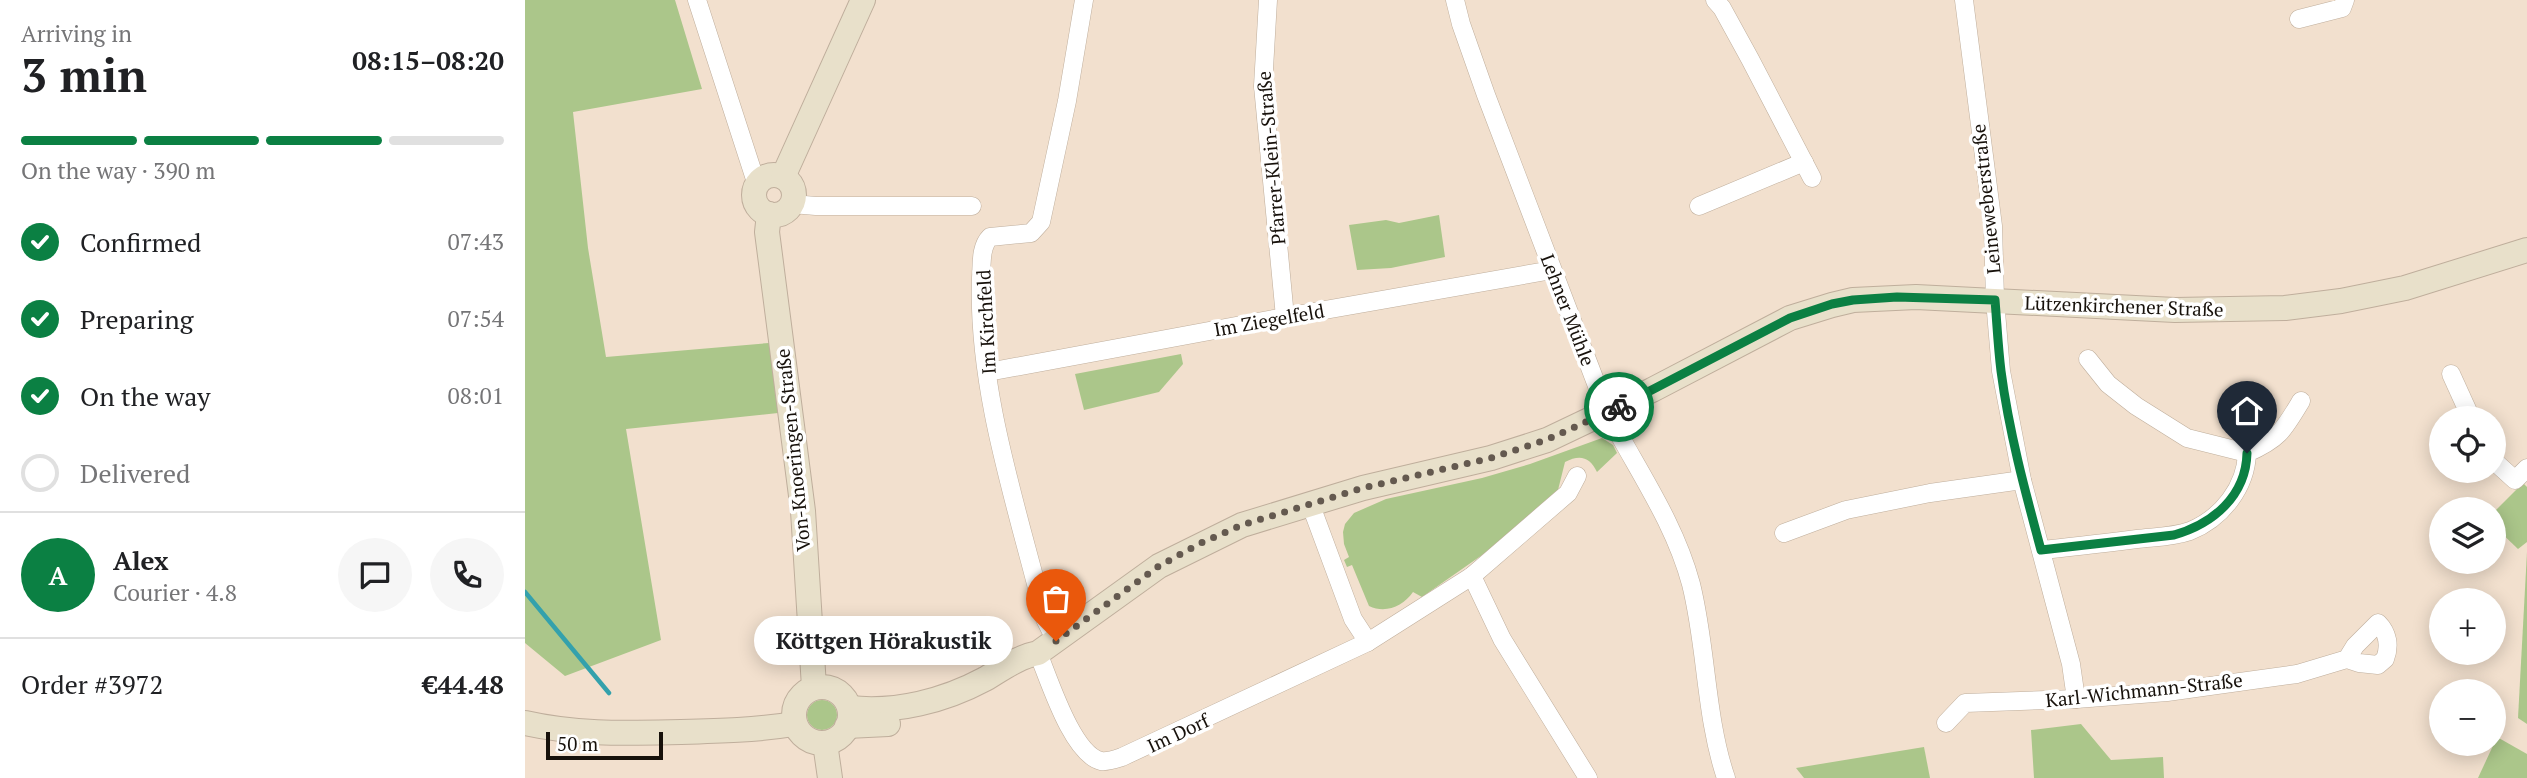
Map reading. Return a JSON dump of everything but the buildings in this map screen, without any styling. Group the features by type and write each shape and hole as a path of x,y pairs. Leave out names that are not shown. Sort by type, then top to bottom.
{"main road":[{"path":"783,177 863,0"},
{"path":"768,175 783,177 794,191 792,204 783,213 763,212 755,202 754,189 768,175"},
{"name":"Von-Knoeringen-Straße","path":"769,214 767,232 803,511 814,687"},
{"name":"Lützenkirchener Straße","path":"849,717 950,695 986,678 1047,647 1159,566 1242,525 1363,488 1491,458 1546,440 1607,412 1790,318 1832,304 1903,297 2175,310 2285,309 2405,288 2527,250"},
{"path":"814,687 832,688 840,693 849,717 840,737 825,743 806,739 794,724 794,706 799,697 814,687"},
{"path":"525,723 609,734 747,730 794,724"},
{"path":"825,743 831,778"}],"street":[{"path":"697,0 754,177 759,183"},
{"name":"Im Kirchfeld","path":"1047,647 1045,619 995,419 982,331 981,290 984,247 990,237 1031,233 1041,222 1067,101 1084,0"},
{"name":"Pfarrer-Klein-Straße","path":"1268,0 1263,86 1285,317"},
{"name":"Lehner Mühle","path":"1455,0 1482,83 1607,412 1665,515 1680,550 1693,594 1717,747 1726,778"},
{"path":"1715,0 1750,59 1812,178"},
{"name":"Leineweberstraße","path":"1964,0 1993,226 2001,371 2022,480 2071,664 2076,699"},
{"path":"2299,19 2342,8 2345,0"},
{"path":"1699,206 1804,162"},
{"path":"792,204 972,206"},
{"name":"Im Ziegelfeld","path":"988,372 1552,270"},
{"path":"2088,359 2108,384 2136,406 2187,438 2247,453 2271,443 2284,429 2301,401"},
{"path":"2451,374 2465,406"},
{"path":"2041,550 2190,531 2223,509 2240,486 2247,466 2247,453"},
{"path":"2506,472 2515,480 2527,468"},
{"name":"Im Dorf","path":"1047,647 1080,746 1094,758 1104,762 1122,758 1368,642 1472,576 1568,493 1577,476"},
{"path":"1784,533 1846,510 1930,493 2022,480"},
{"path":"1310,503 1353,619 1368,642"},
{"path":"1472,576 1502,639 1588,778"},
{"name":"Karl-Wichmann-Straße","path":"1946,723 1965,703 2167,692 2297,674 2347,659"}],"green space":[{"path":"525,0 675,0 702,89 573,112 588,248 606,357 769,343 778,413 626,429 661,640 565,676 525,643"},
{"path":"1439,215 1445,257 1391,268 1357,270 1349,225 1386,220 1399,223"},
{"path":"1181,354 1183,364 1159,392 1084,410 1075,374"},
{"path":"1602,438 1613,445 1617,453 1597,472 1584,458 1565,462 1558,490 1495,546 1422,597 1413,592 1404,601 1388,609 1369,606 1352,565 1347,567 1344,560 1349,557 1343,532 1345,524 1354,513 1386,499 1482,478"},
{"path":"2523,483 2527,487 2527,542 2518,549 2506,538 2506,500"},
{"path":"2527,552 2527,724 2518,718"},
{"path":"822,700 828,701 836,709 836,721 828,729 822,730 816,729 808,721 807,715 808,709 816,701"},
{"path":"2081,724 2111,760 2163,757 2164,778 2034,778 2031,730"},
{"path":"2506,742 2527,754 2527,778 2478,778 2488,756 2506,756"},
{"path":"1924,747 1930,778 1804,778 1796,768"}],"waterway":[{"path":"525,592 609,693"}],"way so far":[{"path":"1056,641 1159,566 1242,525 1363,488 1491,458 1546,440 1619,407"}],"place":[{"name":"Köttgen Hörakustik","path":"1056,641"}],"route":[{"path":"1619,407 1790,318 1832,304 1897,297 1995,300 2007,407 2022,480 2041,550 2190,531 2223,509 2240,486 2247,466 2247,453"}]}
